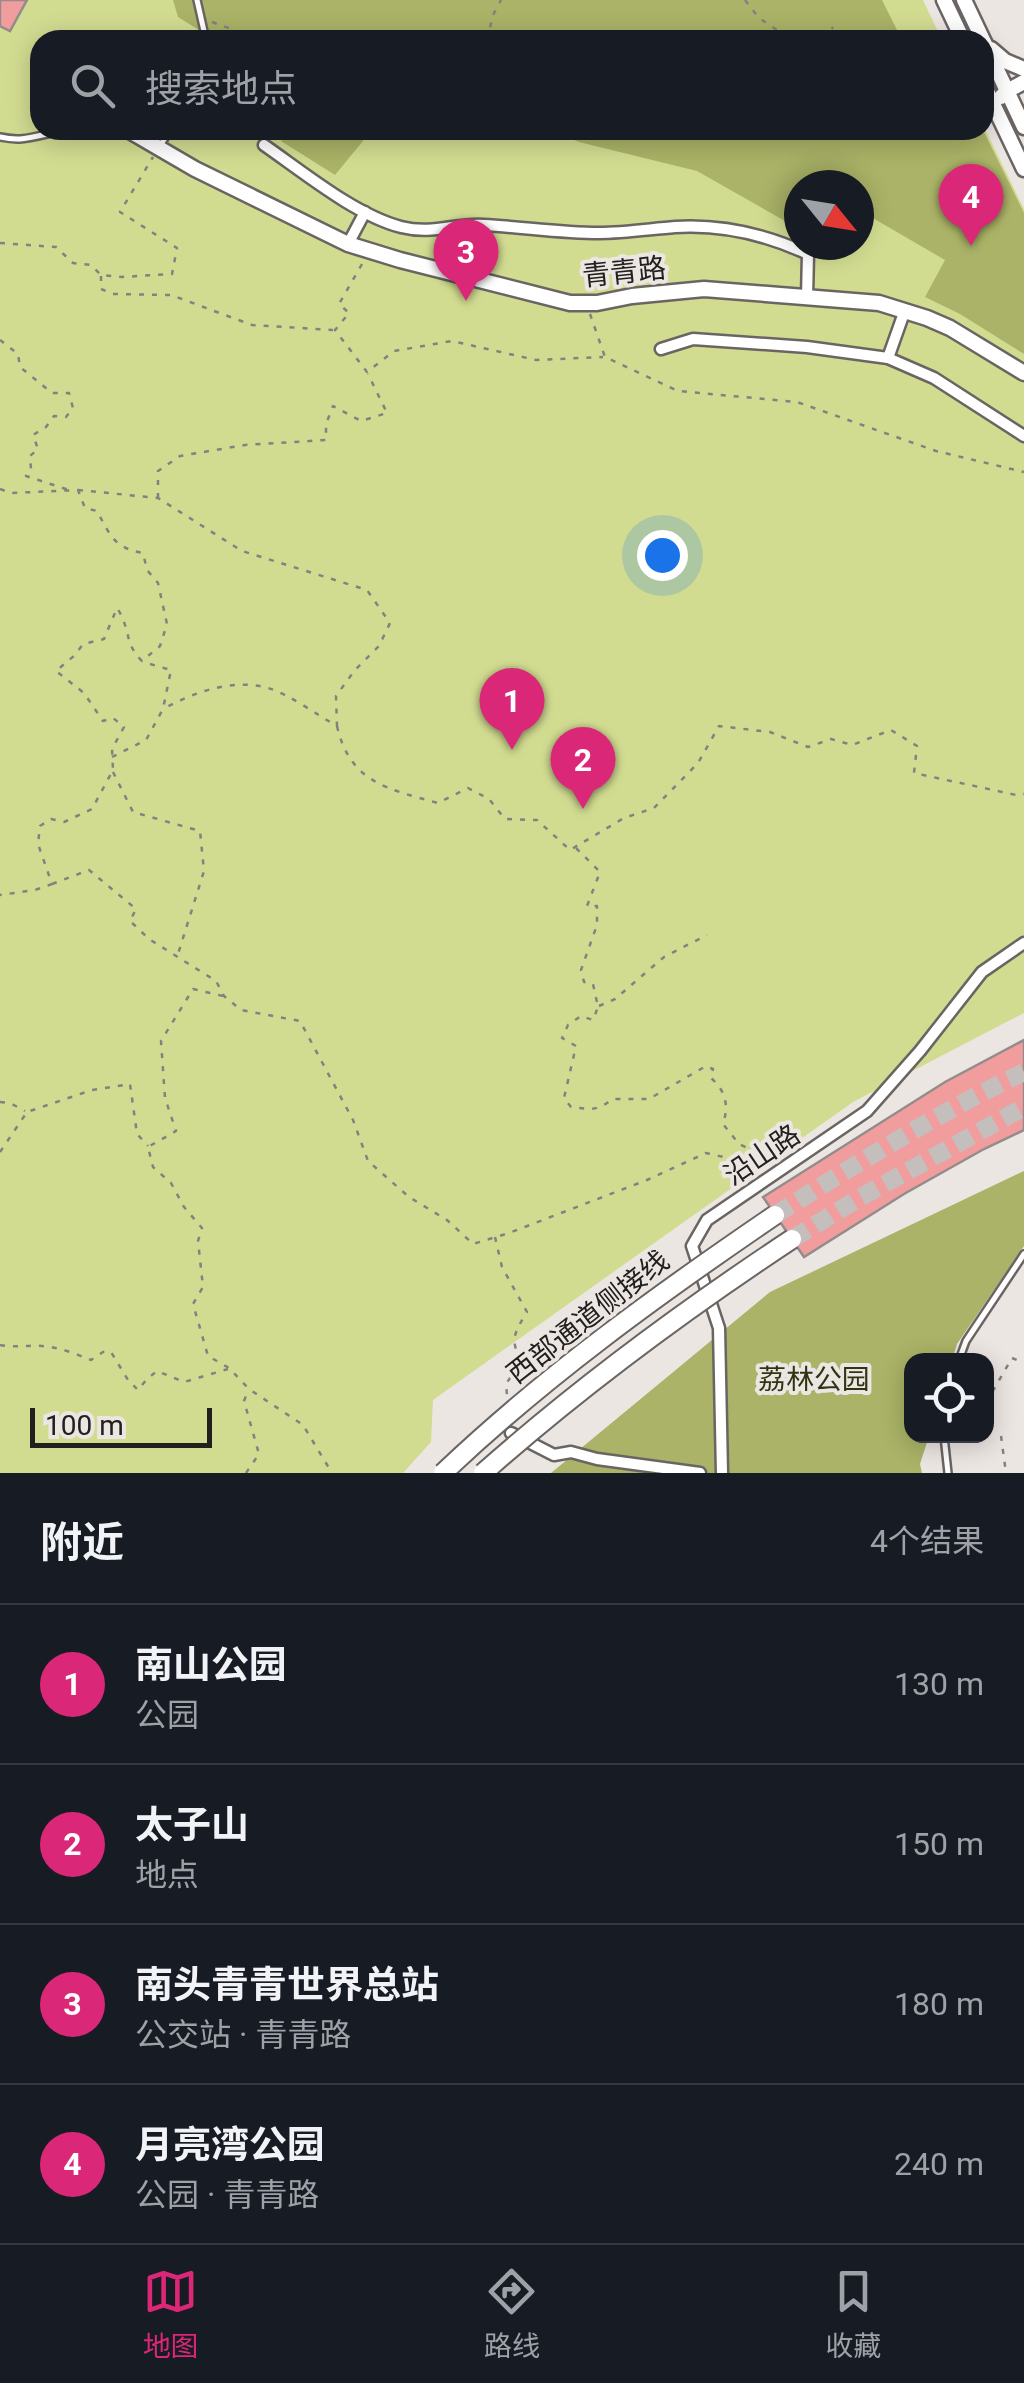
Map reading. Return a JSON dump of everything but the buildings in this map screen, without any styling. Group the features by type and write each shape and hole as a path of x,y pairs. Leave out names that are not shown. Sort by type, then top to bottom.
{"highway":[{"name":"西部通道侧接线","path":"443,1473 601,1337 775,1215"},
{"name":"西部通道侧接线","path":"483,1473 627,1353 792,1239"}],"street":[{"path":"944,0 958,30"},
{"path":"964,0 978,30"},
{"path":"994,50 1024,70"},
{"path":"994,60 1015,99 1024,126"},
{"path":"1024,82 1015,99 994,105 1024,169"},
{"name":"青青路","path":"145,140 348,244 546,298 598,303 704,289 868,302 905,310 950,328 1024,373"},
{"path":"264,146 338,196 400,227 430,232 481,224 604,233 680,227 740,230 808,254 807,296"},
{"path":"348,244 365,212"},
{"path":"888,358 905,310"},
{"path":"661,349 694,339 888,358 934,378 1024,436"},
{"name":"沿山路","path":"722,1473 719,1328 692,1246 707,1220 867,1111 982,972 1024,942"},
{"path":"511,1433 554,1455 571,1452 700,1473"}],"lane":[{"path":"197,0 204,30"},
{"path":"0,136 30,139"},
{"path":"158,148 163,140"},
{"path":"962,1353 1024,1254"},
{"path":"945,1443 948,1473"}],"path":[{"path":"489,30 501,0"},
{"path":"745,0 759,18 777,30"},
{"path":"201,19 233,30"},
{"path":"0,243 56,248 74,263 91,265 101,275 172,274 177,248 120,212 158,148"},
{"path":"334,330 349,313 339,304 370,251"},
{"path":"101,275 101,289 113,294 171,295 252,325 334,330 367,372 387,413 362,420 333,406 326,424 326,440 180,456 158,471 158,498"},
{"path":"586,303 605,357"},
{"path":"0,340 18,354 20,367 52,392 68,393 73,408 66,418 54,416 33,435 38,449 30,456 31,468 26,476 70,490"},
{"path":"367,372 394,350 452,341 536,360 605,357 678,391 796,402 936,452 1024,472"},
{"path":"0,489 11,494 78,490 158,498 242,551 367,590 390,622 378,646 336,696 342,748 360,772 388,789 438,803 468,788 489,798 505,820 537,820 570,850 624,818 654,808 698,763 719,726 770,732 808,747 830,739 852,744 891,730 917,746 914,774 1024,794"},
{"path":"78,490 85,508 97,512 114,542 143,554 147,570 158,583 167,624 160,646 142,661"},
{"path":"112,757 146,740 164,709 171,670 142,661 131,651 126,622 117,608 104,640 83,644 56,672 84,693 103,721 113,718 124,727 112,749 112,757 113,770 133,812 200,831 204,871 177,956"},
{"path":"164,709 195,692 240,684 271,688 337,726"},
{"path":"52,884 38,844 40,826 51,819 64,822 92,809 113,770"},
{"path":"575,847 600,872 587,906 596,906 597,925 580,970 584,982 594,984 598,1007 594,1020 581,1016 568,1026 562,1038 576,1046 564,1098 571,1107 601,1108 612,1099 649,1099 706,1066 713,1068 711,1078 720,1086 727,1110 723,1124 739,1144 756,1152 749,1166"},
{"path":"0,895 35,890 89,870 136,909 130,921 149,939 216,980 224,996"},
{"path":"598,1007 615,999 664,957 707,935"},
{"path":"148,1147 176,1131 165,1098 161,1041 193,989 224,996 242,1010 300,1021 353,1120 368,1161 473,1244 647,1180 706,1153 733,1159 771,1176"},
{"path":"0,1152 27,1112 92,1090 130,1084 136,1134 148,1147 154,1167 171,1182 184,1207 202,1228 198,1241 203,1287 193,1304 208,1356 303,1425 332,1473"},
{"path":"0,1102 27,1112"},
{"path":"495,1237 502,1267 527,1312 513,1334 515,1350 522,1360 506,1384 508,1401"},
{"path":"0,1346 42,1346 91,1360 111,1352 138,1390 157,1371 184,1382 229,1368"},
{"path":"994,1390 1012,1358 1024,1363"},
{"path":"246,1473 259,1454 244,1401 249,1389"},
{"path":"1001,1436 1006,1473"}],"green space":[{"path":"0,0 923,0 937,30 30,30 30,140 990,140 1024,209 1024,1013 853,1102 433,1400 431,1442 403,1473 0,1473"},
{"path":"173,0 882,0 897,30 199,30 178,17"},
{"path":"282,140 364,140 335,175"},
{"path":"574,140 988,140 1024,213 1024,354 925,297 945,260 874,219 874,170 784,170 784,220 697,171"},
{"name":"荔林公园","path":"1024,1171 1024,1246 954,1353 904,1353 904,1443 927,1443 920,1464 922,1473 551,1473 770,1292"}],"tunnel":[{"path":"775,1215 929,1122 1024,1072"},
{"path":"792,1239 1024,1107"}],"place":[{"name":"月亮湾公园","path":"971,246"},
{"name":"南头青青世界总站","path":"466,301"},
{"name":"南山公园","path":"512,750"},
{"name":"太子山","path":"583,809"}]}
